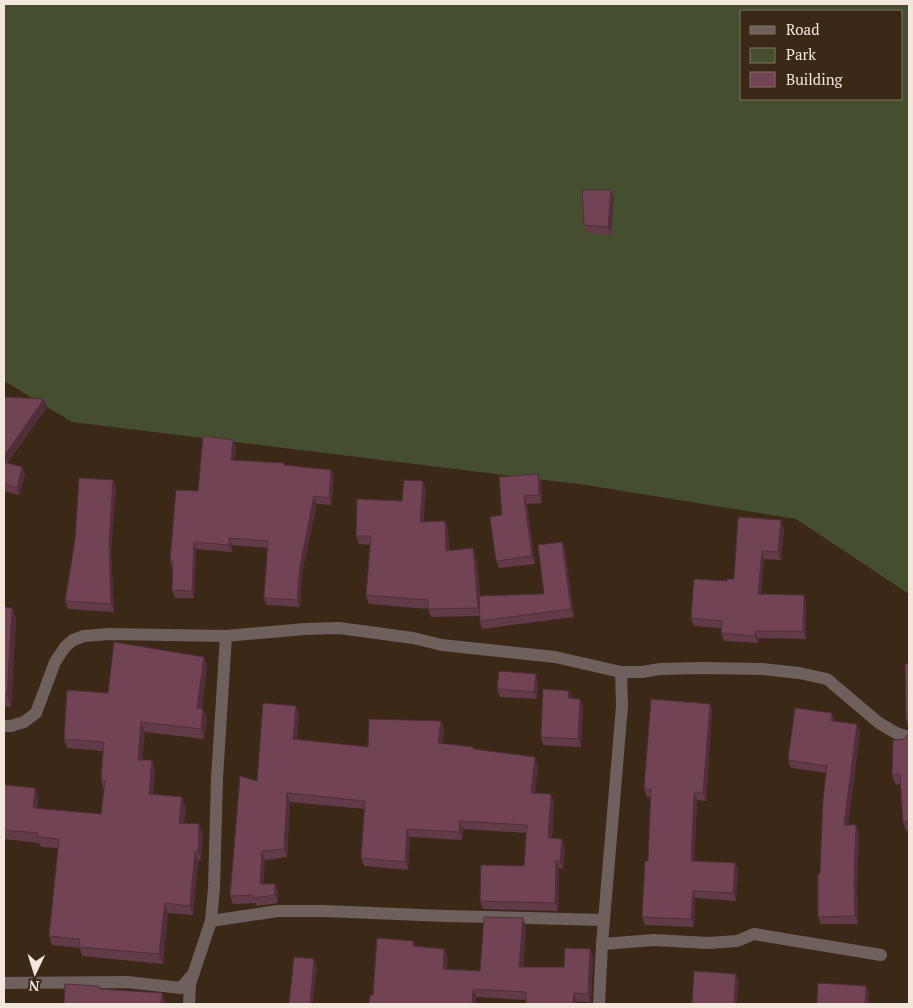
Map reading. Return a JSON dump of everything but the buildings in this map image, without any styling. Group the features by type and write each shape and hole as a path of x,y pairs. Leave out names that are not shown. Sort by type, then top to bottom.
{"street":[{"path":"4,726 24,722 36,713 55,662 73,640 84,636 109,634 226,636 339,628 413,638 442,645 555,657 621,672 702,668 762,669 799,673 827,680 879,723 896,733 909,737"},
{"path":"188,1004 190,984 211,921 214,888 217,778 226,636"},
{"path":"599,1004 602,944 622,706 621,672"},
{"path":"211,921 278,911 604,920"},
{"path":"602,944 654,940 708,943 737,941 754,934 881,955"},
{"path":"4,983 127,982 181,988 193,974"}],"green space":[{"path":"4,4 909,4 909,594 796,519 586,485 72,422 4,381"}]}
